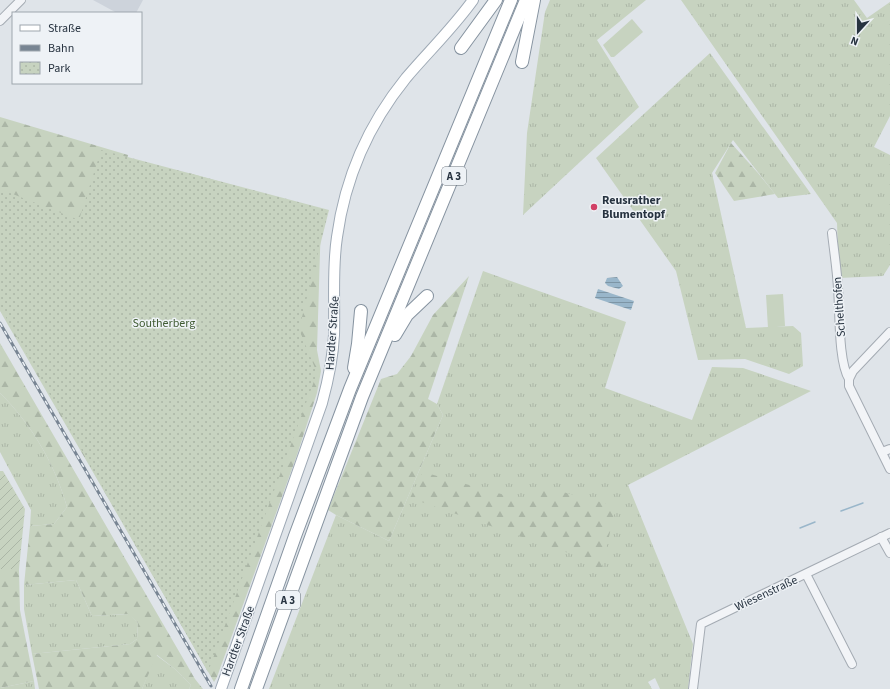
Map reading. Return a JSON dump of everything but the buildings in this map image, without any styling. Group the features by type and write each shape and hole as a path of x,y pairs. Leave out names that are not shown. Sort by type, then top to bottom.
{"highway":[{"path":"461,48 496,0"},
{"name":"A 3","path":"241,689 295,536 350,389 511,0"},
{"name":"A 3","path":"256,689 362,397 526,0"},
{"path":"522,62 534,0"},
{"path":"381,353 391,343 407,315 427,296"},
{"path":"350,389 358,344 361,311"}],"main road":[{"name":"Hardter Straße","path":"221,689 322,403 328,379 334,336 336,239 347,186 356,161 372,127 388,103 406,79 473,0"}],"street":[{"path":"0,21 21,0"},
{"name":"Schelthofen","path":"832,233 845,373 849,379 849,386 886,451 890,469"},
{"path":"849,379 853,371 890,332"},
{"name":"Wiesenstraße","path":"693,689 701,624 890,533"},
{"path":"881,537 890,553"},
{"path":"806,574 852,664"}],"shaded area":[{"path":"93,0 143,0 137,12 115,12"}],"green space":[{"path":"550,0 646,0 597,40 639,107 523,215 527,133 545,12"},
{"path":"681,0 854,0 867,18 890,2 890,116 874,147 890,155 890,265 883,276 839,278 837,223"},
{"path":"632,19 643,32 614,57 611,57 603,45"},
{"path":"710,53 811,194 778,198 733,140 712,173 746,328 793,326 801,333 803,366 789,374 745,359 698,360 676,271 596,158"},
{"name":"Southerberg","path":"0,117 128,155 98,271 159,285 189,173 314,208 321,220 317,350 321,371 317,393 297,455 214,682 0,311"},
{"path":"731,143 775,194 734,201 715,173"},
{"name":"Southerberg","path":"101,150 329,210 299,329 317,373 208,672 0,307 0,189 79,220"},
{"path":"483,271 626,322 605,388 692,420 712,367 743,368 811,391 628,485 693,644 688,689 660,689 655,678 648,682 652,689 269,689 336,515 389,541 443,415 437,404"},
{"path":"469,276 428,399 437,404 443,415 389,541 328,510 381,379 397,374 411,356 433,315"},
{"path":"783,294 785,326 768,328 766,295"},
{"path":"0,343 195,679 203,689 189,689 191,685 175,669 157,655 142,689 39,689 32,654 130,644 137,639 138,623 128,614 92,616 76,580 24,585 30,526 54,524 67,507 56,476 41,446 12,405 0,393"},
{"path":"0,393 12,405 32,432 49,460 56,476 67,507 54,524 30,526 31,510 0,452"},
{"path":"0,471 3,471 25,509 19,569 0,569"},
{"path":"423,472 529,502 540,486 616,506 601,572 583,558 410,498"},
{"path":"0,569 19,569 20,610 34,681 0,688"},
{"path":"76,580 92,616 129,614 138,623 137,639 130,644 32,654 24,609 24,585"},
{"path":"156,655 175,669 191,685 189,689 142,689"},
{"path":"34,681 35,689 0,689 0,688"}],"water":[{"path":"617,277 623,286 619,289 608,286 605,283 607,278"},
{"path":"598,289 634,301 631,310 595,298"}],"waterway":[{"path":"841,511 863,503"},
{"path":"800,528 815,522"}],"railway":[{"path":"0,323 211,686"}],"place":[{"name":"Reusrather Blumentopf","path":"594,207"}]}
